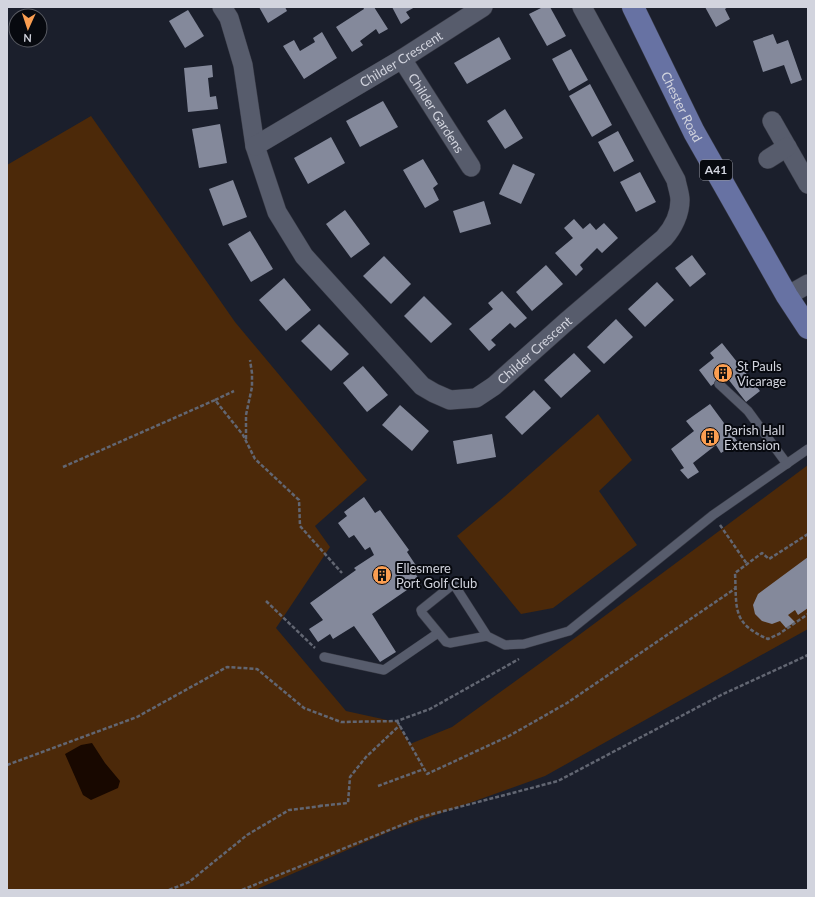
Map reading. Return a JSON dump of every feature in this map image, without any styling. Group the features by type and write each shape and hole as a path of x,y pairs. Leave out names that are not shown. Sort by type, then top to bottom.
{"main road":[{"name":"Chester Road","path":"633,7 694,132 787,296 808,328"}],"street":[{"name":"Childer Crescent","path":"222,7 229,18 243,66 256,146 277,212 304,256 422,386 450,400 476,398 494,386 664,238 672,228 678,212 680,199 676,180 582,7"},
{"name":"Childer Crescent","path":"256,146 402,59 482,7"},
{"name":"Childer Gardens","path":"402,59 471,167"},
{"path":"772,121 808,184"},
{"path":"768,158 787,147"},
{"path":"787,296 808,284"}],"lane":[{"path":"719,384 748,411 787,464"},
{"path":"487,636 450,643 446,642 421,610 451,586 455,586 487,636 505,645 524,644 569,631 713,515 808,449"},
{"path":"324,657 384,670 438,633"}],"path":[{"path":"246,442 246,415 252,387 250,360"},
{"path":"63,467 234,391"},
{"path":"215,400 243,435 255,459 299,500 300,526 342,572"},
{"path":"713,515 747,564"},
{"path":"808,534 769,559 762,553 735,573 738,615 744,624 755,633 768,639 779,634 808,614"},
{"path":"397,721 427,774 509,736 567,703 736,588"},
{"path":"266,601 324,657"},
{"path":"242,890 421,817 558,781 721,695 808,655"},
{"path":"7,765 137,717 226,667 257,669 304,708 341,722 397,721 430,709 520,658"},
{"path":"169,890 189,882 247,835 289,810 348,803 350,777 366,757 400,725"},
{"path":"378,786 424,769"}],"shaded area":[{"path":"91,116 235,322 367,480 315,526 330,547 276,628 346,711 396,722 410,744 452,727 808,465 808,629 545,776 391,831 255,890 7,890 7,165"},
{"path":"598,414 632,460 599,491 637,545 553,608 521,614 457,536 504,497"},
{"path":"92,743 105,763 120,781 118,788 91,800 83,795 65,754 81,745"}],"building":[{"path":"259,7 285,7 287,11 268,23"},
{"path":"363,7 374,7 388,29 379,34 376,29 360,41 363,45 352,52 336,27 364,9"},
{"path":"392,7 415,7 406,12 410,18 401,24"},
{"path":"543,7 550,7 566,36 547,46 529,14"},
{"path":"705,7 728,7 725,9 730,19 716,27"},
{"path":"188,10 204,36 185,48 169,21"},
{"path":"322,32 337,58 304,79 283,46 294,40 300,51 315,42 313,38"},
{"path":"773,34 777,44 788,40 802,80 791,84 784,65 763,72 753,41"},
{"path":"499,37 511,59 467,84 454,63"},
{"path":"571,49 588,80 569,91 552,59"},
{"path":"212,65 213,77 208,78 210,97 216,96 218,109 188,112 184,68"},
{"path":"590,84 612,125 592,137 569,96"},
{"path":"383,101 398,127 360,147 346,121"},
{"path":"505,109 523,138 505,149 487,121"},
{"path":"220,124 227,163 199,168 192,129"},
{"path":"618,131 634,161 614,172 598,142"},
{"path":"331,137 345,163 308,184 294,158"},
{"path":"423,159 438,184 433,188 439,200 425,208 403,170"},
{"path":"513,164 535,174 521,204 499,194"},
{"path":"640,172 656,202 636,212 620,182"},
{"path":"233,180 247,217 223,226 209,189"},
{"path":"484,201 491,224 460,233 453,211"},
{"path":"345,210 370,244 351,258 326,224"},
{"path":"574,219 583,229 590,223 596,230 604,223 618,238 602,253 597,248 580,265 583,269 576,276 555,253 573,238 564,228"},
{"path":"250,231 273,269 251,282 228,244"},
{"path":"692,255 706,274 690,287 675,268"},
{"path":"384,256 411,284 391,304 363,276"},
{"path":"546,265 563,284 532,311 516,292"},
{"path":"284,278 311,310 286,331 259,300"},
{"path":"657,282 674,300 645,327 628,309"},
{"path":"502,291 527,318 515,328 510,323 491,340 496,345 489,351 469,329 493,309 488,303"},
{"path":"424,296 452,324 431,343 404,316"},
{"path":"616,319 633,337 604,364 587,347"},
{"path":"319,324 349,354 331,371 301,341"},
{"name":"St Pauls Vicarage","path":"722,343 760,391 746,402 725,375 711,386 699,370 714,358 710,353"},
{"path":"574,353 591,371 561,398 544,380"},
{"path":"363,366 388,395 367,412 343,383"},
{"path":"534,390 551,408 522,435 505,417"},
{"name":"Parish Hall Extension","path":"710,404 738,442 721,453 716,445 693,463 699,472 688,479 680,470 684,468 671,449 694,431 686,421"},
{"path":"400,405 429,431 412,451 382,425"},
{"path":"492,434 496,457 457,464 453,441"},
{"name":"Ellesmere Port Golf Club","path":"364,497 375,513 380,510 409,550 407,552 417,567 413,570 420,581 372,614 396,652 380,662 354,626 333,639 330,634 318,642 309,629 323,620 310,603 356,570 354,568 374,555 370,547 365,550 354,535 349,538 338,523 347,516 344,512"},
{"path":"808,557 808,608 798,615 795,610 788,615 795,622 786,628 780,621 772,624 762,621 755,614 753,605 758,594"}],"place":[{"name":"St Pauls Vicarage","path":"723,373"},
{"name":"Parish Hall Extension","path":"710,437"},
{"name":"Ellesmere Port Golf Club","path":"382,575"}]}
